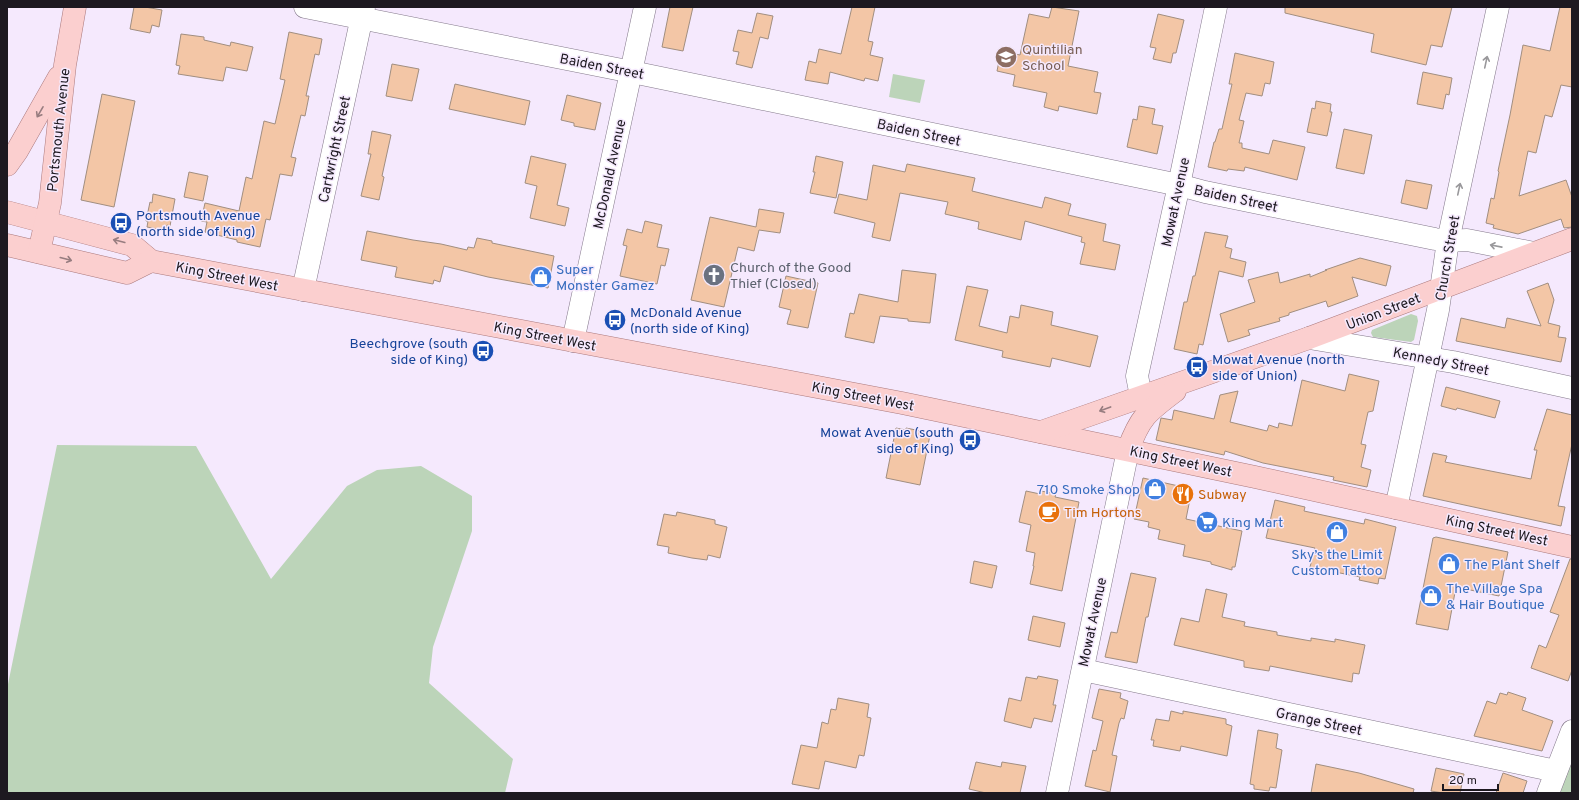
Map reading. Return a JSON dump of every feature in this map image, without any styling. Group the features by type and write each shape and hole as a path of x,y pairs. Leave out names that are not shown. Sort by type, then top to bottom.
{"main road":[{"name":"Portsmouth Avenue","path":"39,252 50,203 65,65 75,7"},
{"path":"7,165 17,151 65,65"},
{"name":"King Street West","path":"7,212 132,245 151,261 902,403 1128,450 1572,547"},
{"name":"Union Street","path":"1040,432 1310,338 1572,239"},
{"path":"7,245 127,273 151,261"},
{"name":"Union Street","path":"1128,450 1136,428 1149,410 1192,379"}],"street":[{"name":"Baiden Street","path":"305,7 362,13 632,72 1179,185 1213,194 1448,241 1467,240 1534,253"},
{"name":"McDonald Avenue","path":"573,341 645,7"},
{"name":"Mowat Avenue","path":"1141,396 1136,376 1179,185 1216,7"},
{"name":"Church Street","path":"1396,508 1438,310 1448,241 1498,7"},
{"name":"Cartwright Street","path":"303,290 362,13"},
{"name":"Kennedy Street","path":"1310,338 1428,358 1572,388"},
{"name":"Mowat Avenue","path":"1057,793 1128,450"},
{"name":"Grange Street","path":"1083,670 1556,771"},
{"path":"1548,793 1572,731"}],"green space":[{"path":"893,74 925,80 920,103 889,97"},
{"path":"1411,314 1417,316 1418,321 1414,340 1411,342 1373,337 1371,333 1372,330"},
{"path":"57,445 196,446 271,579 347,486 377,470 421,466 472,496 472,531 433,647 429,683 513,759 505,793 7,793 7,689"},
{"path":"1572,760 1572,793 1560,793"}],"building":[{"path":"134,7 162,10 159,27 152,25 150,33 130,29"},
{"path":"670,7 693,7 683,51 662,47"},
{"path":"852,7 875,7 868,41 873,42 870,55 883,58 878,81 865,78 864,81 830,72 828,84 805,80 809,61 816,63 819,49 841,54"},
{"path":"1052,7 1079,11 1068,66 1098,72 1094,92 1101,93 1097,114 1059,106 1058,111 1044,107 1047,93 1013,86 1015,75 997,71 1001,51 1020,55 1029,14 1049,18"},
{"path":"1285,7 1452,7 1442,47 1431,45 1426,65 1371,52 1374,34 1285,13"},
{"path":"1560,7 1572,7 1572,87 1561,85 1552,117 1545,115 1536,153 1528,151 1519,196 1566,180 1572,197 1572,227 1564,228 1561,219 1518,234 1493,228 1494,225 1486,223 1491,198 1494,199 1498,171 1523,45 1550,51"},
{"path":"757,13 773,16 768,39 760,37 752,68 736,64 739,52 733,51 738,30 752,33"},
{"path":"1158,14 1184,20 1176,53 1173,53 1171,63 1153,59 1156,48 1150,47"},
{"path":"289,32 322,39 319,55 315,54 306,96 309,96 305,116 301,115 291,157 296,158 292,176 280,174 270,220 266,219 260,247 237,242 237,240 205,232 207,222 201,221 205,203 239,211 246,177 252,179 264,121 275,124 285,80 280,79"},
{"path":"181,34 204,37 204,40 230,46 231,42 253,47 247,71 226,67 223,81 178,74 180,66 176,65"},
{"path":"1235,53 1274,62 1270,84 1265,83 1262,96 1246,93 1239,120 1244,121 1239,143 1242,143 1242,148 1269,154 1273,140 1305,147 1297,180 1245,167 1244,171 1228,169 1227,171 1208,167 1214,142 1219,129 1222,129 1232,84 1229,84"},
{"path":"392,64 419,69 412,101 386,96"},
{"path":"1423,72 1452,78 1449,95 1446,94 1443,109 1417,104"},
{"path":"455,84 530,101 525,125 449,109"},
{"path":"102,94 135,101 114,207 81,200"},
{"path":"567,95 601,103 595,130 574,126 574,123 561,120"},
{"path":"1316,101 1331,104 1330,112 1332,112 1327,136 1307,132 1312,108 1315,109"},
{"path":"1139,106 1155,109 1152,124 1163,126 1157,154 1127,147 1133,119 1137,120"},
{"path":"1344,129 1372,135 1364,174 1336,168"},
{"path":"372,131 391,135 382,176 384,177 379,200 361,196 371,154 368,154"},
{"path":"531,156 566,164 557,205 569,208 565,226 530,218 537,186 525,183"},
{"path":"816,156 843,162 836,198 810,193 815,172 813,172"},
{"path":"907,164 975,178 972,191 1042,208 1045,197 1071,204 1068,215 1106,224 1103,241 1120,245 1115,270 1080,264 1085,243 1081,242 1082,237 1025,221 1021,240 978,229 979,222 945,214 948,202 900,193 890,241 872,237 875,223 834,213 839,194 867,200 873,165 905,172"},
{"path":"189,172 208,176 203,201 184,197"},
{"path":"1406,180 1432,185 1427,209 1401,203"},
{"path":"153,194 175,199 170,226 167,225 166,231 147,227 148,221 146,221 150,202 152,203"},
{"name":"Church of the Good Thief (Closed)","path":"759,209 784,213 780,233 759,230 754,251 738,247 724,307 691,300 710,217 756,227"},
{"path":"645,221 662,225 657,247 669,249 665,266 661,265 657,284 620,276 627,246 623,245 627,229 642,233"},
{"path":"367,231 467,250 468,247 474,248 477,238 492,241 492,243 554,256 548,288 488,277 444,266 440,282 434,280 433,284 395,277 397,267 361,260"},
{"path":"1205,232 1228,236 1225,247 1232,249 1230,258 1246,262 1243,277 1219,271 1203,345 1199,344 1197,354 1174,349 1184,302 1187,302 1193,276 1195,276"},
{"path":"1360,258 1391,266 1386,286 1352,277 1358,296 1328,307 1326,301 1289,313 1289,315 1279,318 1280,321 1248,330 1250,335 1228,342 1220,314 1255,302 1248,280 1278,272 1280,283 1310,274 1310,277 1327,270 1325,270"},
{"path":"902,270 936,274 930,323 880,316 874,343 845,337 850,313 854,314 859,294 898,302"},
{"path":"786,276 818,283 808,328 787,324 791,310 779,307"},
{"path":"1548,283 1554,300 1548,323 1560,326 1558,337 1566,338 1561,362 1456,341 1461,318 1505,328 1507,318 1541,326 1527,291"},
{"path":"967,286 988,290 979,326 1007,333 1010,316 1019,318 1021,305 1053,312 1051,325 1098,336 1090,367 1052,358 1050,367 1002,357 1003,351 955,340"},
{"path":"1349,374 1379,381 1373,411 1368,412 1361,444 1366,445 1361,467 1371,470 1367,487 1333,480 1334,477 1263,463 1225,451 1224,455 1156,440 1161,418 1172,420 1174,410 1214,419 1220,395 1238,391 1230,422 1267,431 1269,425 1278,428 1279,423 1292,426 1302,380 1345,391"},
{"path":"1446,387 1500,401 1495,418 1457,408 1456,410 1441,406"},
{"path":"1547,409 1572,415 1572,444 1558,506 1565,507 1561,526 1423,496 1433,453 1447,456 1445,462 1531,479 1537,450 1534,450"},
{"path":"896,428 921,431 920,434 930,435 920,485 886,478"},
{"path":"1143,478 1192,489 1186,519 1242,531 1235,567 1232,567 1232,570 1211,564 1211,562 1183,556 1185,545 1158,539 1160,530 1148,527 1149,522 1134,519"},
{"path":"1026,491 1040,494 1040,491 1047,492 1056,494 1055,497 1079,502 1062,591 1030,584 1035,553 1026,551 1031,525 1019,522"},
{"path":"1275,500 1305,507 1304,511 1364,524 1365,519 1396,527 1385,579 1379,578 1378,584 1359,580 1360,577 1310,567 1315,548 1266,538"},
{"path":"677,512 715,520 715,524 727,527 720,558 708,555 707,560 692,558 668,553 669,547 657,545 664,514 676,516"},
{"path":"1436,537 1508,552 1499,596 1456,587 1448,630 1416,624 1433,538"},
{"path":"1570,559 1572,559 1572,670 1568,681 1531,668 1539,645 1546,648 1559,615 1550,612"},
{"path":"974,561 997,566 992,588 970,583"},
{"path":"1131,573 1156,578 1148,617 1146,617 1137,663 1105,657 1111,632 1117,633"},
{"path":"1206,589 1227,594 1222,617 1245,622 1244,626 1277,632 1277,635 1311,641 1311,638 1335,642 1335,639 1365,645 1359,674 1353,673 1352,682 1270,666 1269,671 1244,667 1244,661 1174,645 1181,618 1199,622"},
{"path":"1033,616 1065,623 1060,647 1028,640"},
{"path":"1038,676 1058,680 1053,705 1056,705 1052,722 1034,718 1031,728 1004,721 1009,698 1021,701 1026,677 1037,679"},
{"path":"1099,689 1121,693 1120,698 1128,701 1124,719 1121,718 1119,723 1112,755 1117,756 1110,792 1085,786 1093,750 1096,751 1103,721 1092,718"},
{"path":"1508,692 1526,698 1522,710 1553,721 1542,751 1474,736 1487,701 1496,704 1500,693 1507,695"},
{"path":"838,698 869,704 867,717 871,718 864,756 859,755 856,768 825,761 819,789 792,784 801,745 817,748 822,722 828,724 831,709 836,710"},
{"path":"1171,711 1183,714 1183,711 1226,719 1226,724 1232,726 1227,756 1181,746 1180,751 1153,746 1154,740 1151,740 1156,719 1169,721"},
{"path":"1258,730 1278,734 1276,748 1282,750 1276,788 1270,787 1269,791 1254,789 1254,785 1250,784"},
{"path":"976,762 1001,767 1002,762 1026,766 1020,793 986,793 969,789"},
{"path":"1316,764 1359,773 1414,789 1413,793 1311,793"},
{"path":"1436,768 1464,774 1460,793 1431,791"},
{"path":"1503,773 1527,781 1523,793 1496,793"}],"place":[{"name":"Quintilian School","path":"1006,57"},
{"name":"Portsmouth Avenue (north side of King)","path":"121,223"},
{"name":"Church of the Good Thief (Closed)","path":"714,275"},
{"name":"Super Monster Gamez","path":"541,277"},
{"name":"McDonald Avenue (north side of King)","path":"615,320"},
{"name":"Beechgrove (south side of King)","path":"483,351"},
{"name":"Mowat Avenue (north side of Union)","path":"1197,367"},
{"name":"Mowat Avenue (south side of King)","path":"970,440"},
{"name":"710 Smoke Shop","path":"1155,489"},
{"name":"Subway","path":"1183,494"},
{"name":"Tim Hortons","path":"1049,512"},
{"name":"King Mart","path":"1207,522"},
{"name":"Sky’s the Limit Custom Tattoo","path":"1337,532"},
{"name":"The Plant Shelf","path":"1449,564"},
{"name":"The Village Spa & Hair Boutique","path":"1431,596"}]}
